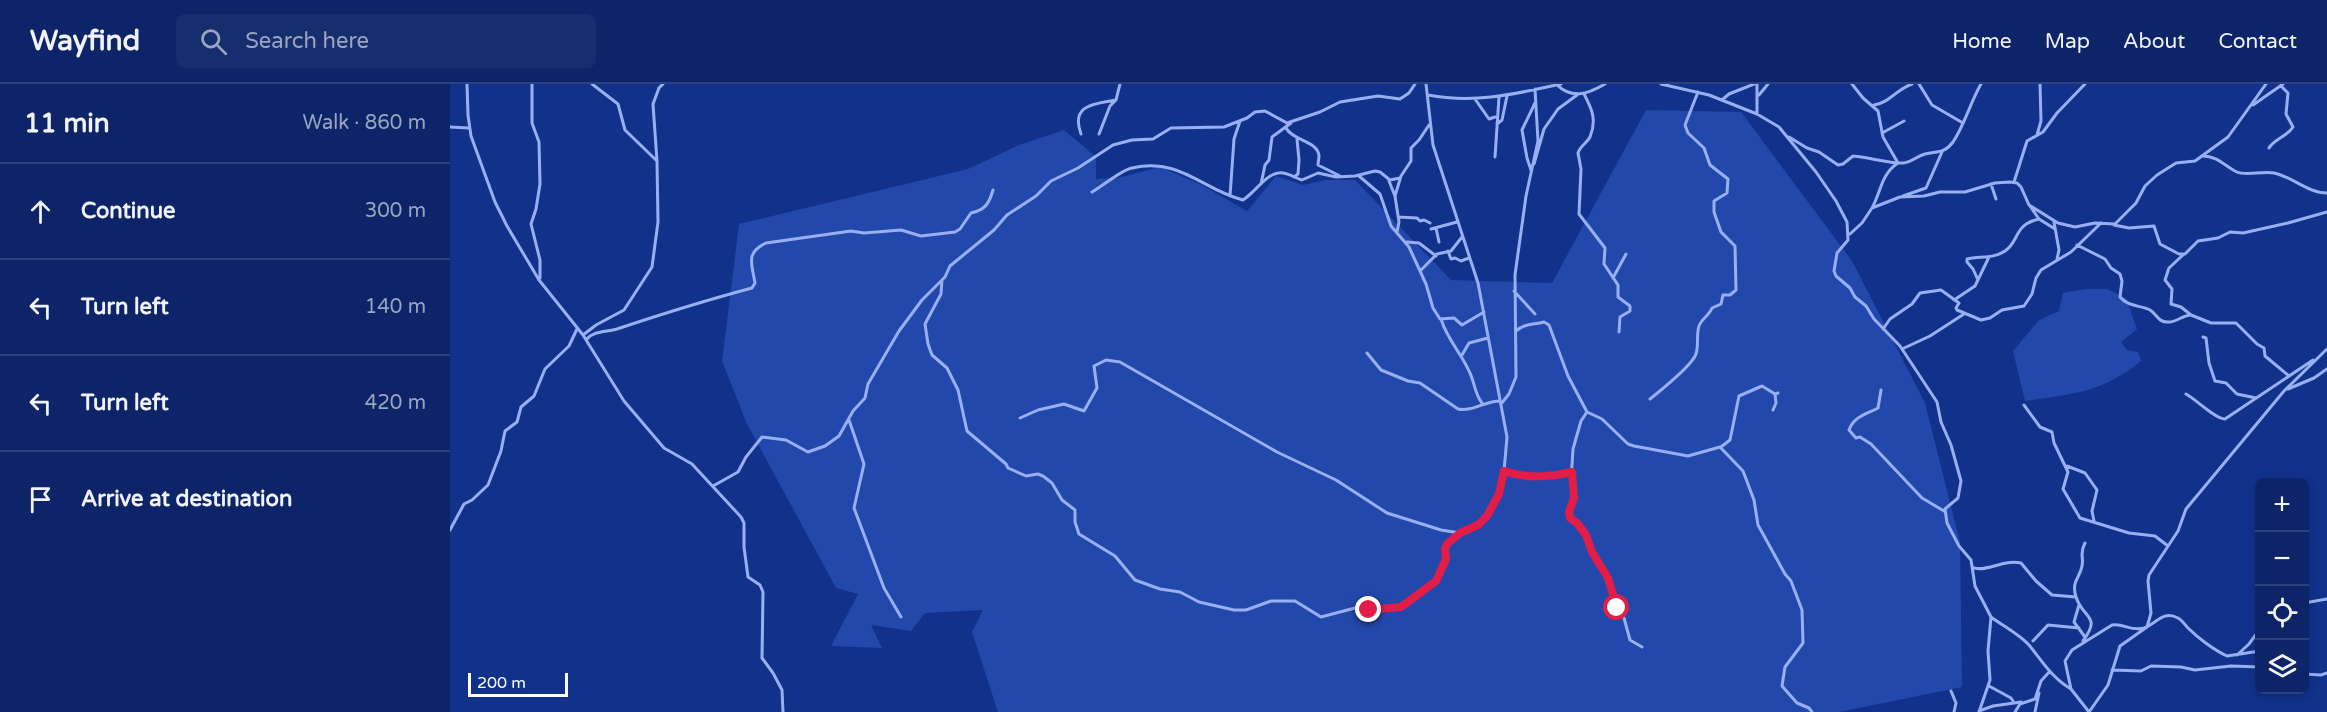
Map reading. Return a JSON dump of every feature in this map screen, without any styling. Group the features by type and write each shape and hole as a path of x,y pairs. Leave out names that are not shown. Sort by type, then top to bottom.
{"street":[{"path":"467,84 469,128 499,210 539,280 583,335 624,401 661,445 689,462 744,523 748,577 760,585 763,592 762,658 782,690 783,712"},
{"path":"532,84 532,125 539,142 540,184 531,224 540,260 539,280"},
{"path":"592,84 618,104 625,130 657,160"},
{"path":"583,335 624,310 652,267 658,226 653,104 663,84"},
{"path":"1099,134 1110,106 1116,100 1120,84"},
{"path":"713,486 738,472 746,457 762,437 786,440 805,452 810,452 835,440 853,411 865,398 868,384 899,331 922,300 942,280 952,264 994,230 1017,207 1036,196 1051,181 1078,168 1108,147 1131,140 1153,139 1172,128 1221,127 1256,112 1265,111 1286,124 1340,102 1378,96 1400,99 1409,93 1415,84"},
{"path":"1020,418 1038,410 1064,404 1084,411 1097,388 1094,366 1106,360 1113,360 1156,381 1277,452 1336,480 1377,508 1441,530 1460,533 1473,529 1487,516 1499,494 1507,437 1478,283 1433,145 1426,84"},
{"path":"1428,95 1475,99 1499,97 1558,84 1564,92 1577,95 1605,84"},
{"path":"1661,84 1722,100 1771,121 1787,136 1836,201 1847,222 1849,235 1847,242 1837,253 1834,272 1902,349 1934,396 1941,422 1948,435 1961,481 1959,495 1944,511"},
{"path":"1722,100 1729,94 1755,84 1758,114"},
{"path":"1758,97 1768,84"},
{"path":"1852,84 1878,111 1882,133 1898,163"},
{"path":"1872,105 1888,100 1895,92 1912,84"},
{"path":"1919,84 1932,105 1963,123"},
{"path":"1872,208 1926,188 1942,152 1953,142 1981,84"},
{"path":"2037,135 2041,122 2040,84"},
{"path":"2014,182 2026,141 2043,132 2057,113 2085,84"},
{"path":"2112,224 2119,221 2134,206 2145,186 2157,175 2176,163 2191,162 2203,156 2228,137 2266,84"},
{"path":"2252,106 2282,85 2288,93 2286,114 2293,127 2290,132 2272,142 2269,148"},
{"path":"1500,403 1515,383 1515,273 1538,134 1535,89"},
{"path":"1650,399 1671,383 1693,360 1697,350 1696,339 1701,320 1710,314 1712,308 1721,304 1723,295 1730,295 1736,290 1735,246 1721,232 1714,210 1714,201 1727,193 1728,179 1710,165 1704,148 1688,133 1685,125 1698,92"},
{"path":"1584,94 1593,113 1594,121 1590,138 1578,153 1581,169 1578,210 1589,229 1605,248 1604,264 1618,285 1618,297 1631,307 1630,311 1620,317 1619,332"},
{"path":"1531,173 1544,129 1556,112 1577,95"},
{"path":"1496,124 1502,120 1507,96"},
{"path":"1495,157 1499,97"},
{"path":"1475,99 1488,118 1496,117"},
{"path":"1081,134 1078,122 1083,109 1116,100"},
{"path":"1531,173 1522,130 1536,102"},
{"path":"1230,196 1234,139 1241,119"},
{"path":"1882,133 1904,121"},
{"path":"1261,184 1265,165 1269,160 1272,137 1292,122"},
{"path":"1395,196 1400,178 1411,162 1411,148 1430,124"},
{"path":"450,127 469,128"},
{"path":"1286,128 1297,139 1316,148 1319,156 1318,165 1341,177"},
{"path":"1787,136 1807,148 1822,153 1838,165 1853,156 1898,163 1908,162 1927,153 1942,152"},
{"path":"1294,177 1298,174 1297,139"},
{"path":"2203,156 2214,158 2240,173 2261,171 2277,174 2313,191 2327,193"},
{"path":"1849,235 1862,223 1879,195 1885,176 1898,163"},
{"path":"1092,192 1130,168 1164,166 1183,171 1230,196 1244,199 1270,176 1277,173 1304,180 1319,173 1341,177 1359,176 1378,171 1388,179 1395,196 1398,217 1397,234"},
{"path":"1359,176 1380,195 1383,207 1397,234 1405,242 1420,271 1433,308 1472,376 1476,394 1482,403"},
{"path":"1388,179 1400,178"},
{"path":"1902,196 1965,192 1991,184 2014,182 2021,187 2029,205 2039,219 2055,229"},
{"path":"1991,184 1996,199"},
{"path":"586,340 591,335 752,288 755,283 751,255 754,249 766,243 851,231 864,233 901,230 921,236 955,232 960,229 970,214 980,212 988,202 993,190"},
{"path":"2029,205 2053,221 2075,227 2101,223 2128,228 2154,226 2160,244 2184,254"},
{"path":"2289,376 2265,356 2264,347 2257,344 2236,323 2211,323 2170,303 2172,289 2166,282 2167,271 2184,254 2189,253 2198,241 2218,238 2230,232 2243,233 2288,223 2327,212"},
{"path":"1398,217 1417,218 1420,221 1424,219 1430,223"},
{"path":"1978,280 1968,259 1989,257 2007,250 2022,227 2039,219"},
{"path":"2053,221 2060,250 2056,261"},
{"path":"1431,229 1457,222"},
{"path":"1883,329 1890,319 1898,315 1905,306 1912,304 1922,292 1941,290 1959,304 1956,309 1981,320 1990,318 2002,309 2024,306 2032,294 2039,273 2086,240 2101,223"},
{"path":"1436,228 1439,242"},
{"path":"1420,271 1436,256 1448,252 1462,237"},
{"path":"1405,242 1419,243 1436,256"},
{"path":"2077,245 2102,257 2120,274 2122,281 2120,297 2123,301 2150,310 2165,322 2191,315"},
{"path":"1448,252 1450,259 1455,258 1461,261 1469,258"},
{"path":"1613,278 1626,254"},
{"path":"1954,300 1966,293 1978,280 1989,257"},
{"path":"942,280 941,294 925,324 926,335 932,355 946,368 958,390 967,431 1008,468 1026,476 1038,474 1047,479 1062,500 1075,510 1075,522 1079,534 1115,556 1136,580 1166,591 1180,592 1199,602 1229,610 1243,610 1274,601 1294,601 1321,617 1355,608 1382,610 1401,607 1436,581 1446,559 1445,548 1460,533"},
{"path":"1515,291 1535,314"},
{"path":"1441,319 1455,318 1462,325 1484,312"},
{"path":"1902,349 1930,336 1964,314"},
{"path":"1516,331 1528,323 1544,322 1549,325 1568,376 1587,412 1602,419 1634,447 1645,447 1688,456 1721,447 1730,440 1739,396 1764,386 1776,394 1773,410"},
{"path":"450,530 464,504 472,500 488,485 501,451 505,431 517,422 521,407 537,390 545,369 573,341 577,329"},
{"path":"2203,337 2206,338 2209,363 2216,381 2226,383 2237,394 2257,398"},
{"path":"1462,357 1469,343 1488,338"},
{"path":"2147,627 2151,613 2149,575 2178,531 2186,508 2284,391 2327,349"},
{"path":"1367,353 1381,370 1408,381 1420,383 1454,408 1464,410 1482,403 1500,403"},
{"path":"2186,394 2223,420 2317,358"},
{"path":"2284,391 2314,378 2327,369"},
{"path":"1881,390 1878,408 1862,414 1849,429 1856,438 1860,437 1871,444 1923,498 1944,511 1950,530 1971,560 1975,586 1991,617 1992,630 1988,647 1991,674 1979,712"},
{"path":"2024,405 2038,425 2052,432 2054,443 2066,466 2068,476 2062,486 2065,496 2080,518 2129,533 2155,536 2168,546"},
{"path":"1587,412 1581,421 1574,449 1572,472 1574,498 1569,512 1570,518 1586,535 1592,552 1605,573 1616,605 1624,618 1630,640 1642,647"},
{"path":"849,420 864,463 854,508 872,549 884,588 901,617"},
{"path":"1721,447 1743,471 1754,500 1754,512 1758,525 1791,581 1802,610 1803,643 1785,667 1782,686 1797,703 1809,708 1812,712"},
{"path":"2066,466 2085,473 2097,490 2092,511 2094,521"},
{"path":"1504,471 1522,477 1545,477 1572,472"},
{"path":"2081,643 2092,626 2092,621 2076,597 2075,583 2083,565 2081,551 2085,543"},
{"path":"1973,566 1978,569 2006,561 2021,563 2052,595 2076,597"},
{"path":"2309,602 2327,599"},
{"path":"2079,604 2074,619 2085,637"},
{"path":"1991,617 2027,643 2063,685 2071,689 2089,712 2108,685 2120,646 2164,616 2177,617 2222,653 2235,656 2255,652"},
{"path":"2071,689 2066,661 2072,650 2112,625 2118,624 2134,629 2147,627"},
{"path":"2033,641 2048,625 2079,628"},
{"path":"2235,656 2249,644 2255,635"},
{"path":"2112,670 2141,671 2151,666 2196,670 2231,666 2255,667"},
{"path":"2035,712 2041,681 2050,671"},
{"path":"2309,674 2327,673"},
{"path":"1989,686 2015,702"},
{"path":"1951,691 1956,703 1954,712"},
{"path":"1979,712 2035,699 2039,692"},
{"path":"2015,712 2023,702"}],"shaded area":[{"path":"1646,110 1741,112 1852,261 1925,403 1960,542 1962,687 1839,712 998,712 972,632 983,610 925,613 911,631 871,625 882,648 831,646 858,594 836,588 747,424 722,361 739,224 968,169 1019,145 1064,130 1096,157 1096,179 1118,178 1160,167 1200,184 1247,211 1276,176 1303,185 1325,180 1355,180 1451,280 1552,283"},
{"path":"2085,289 2107,289 2126,298 2137,329 2121,342 2127,350 2138,352 2141,361 2127,372 2100,386 2072,394 2025,401 2013,351 2039,320 2059,311 2063,293"}],"route":[{"path":"1369,610 1401,607 1436,581 1446,559 1447,544 1460,533 1473,529 1487,516 1499,494 1504,471 1522,477 1556,476 1572,472 1574,498 1569,515 1586,535 1594,557 1608,578 1617,608"}]}
